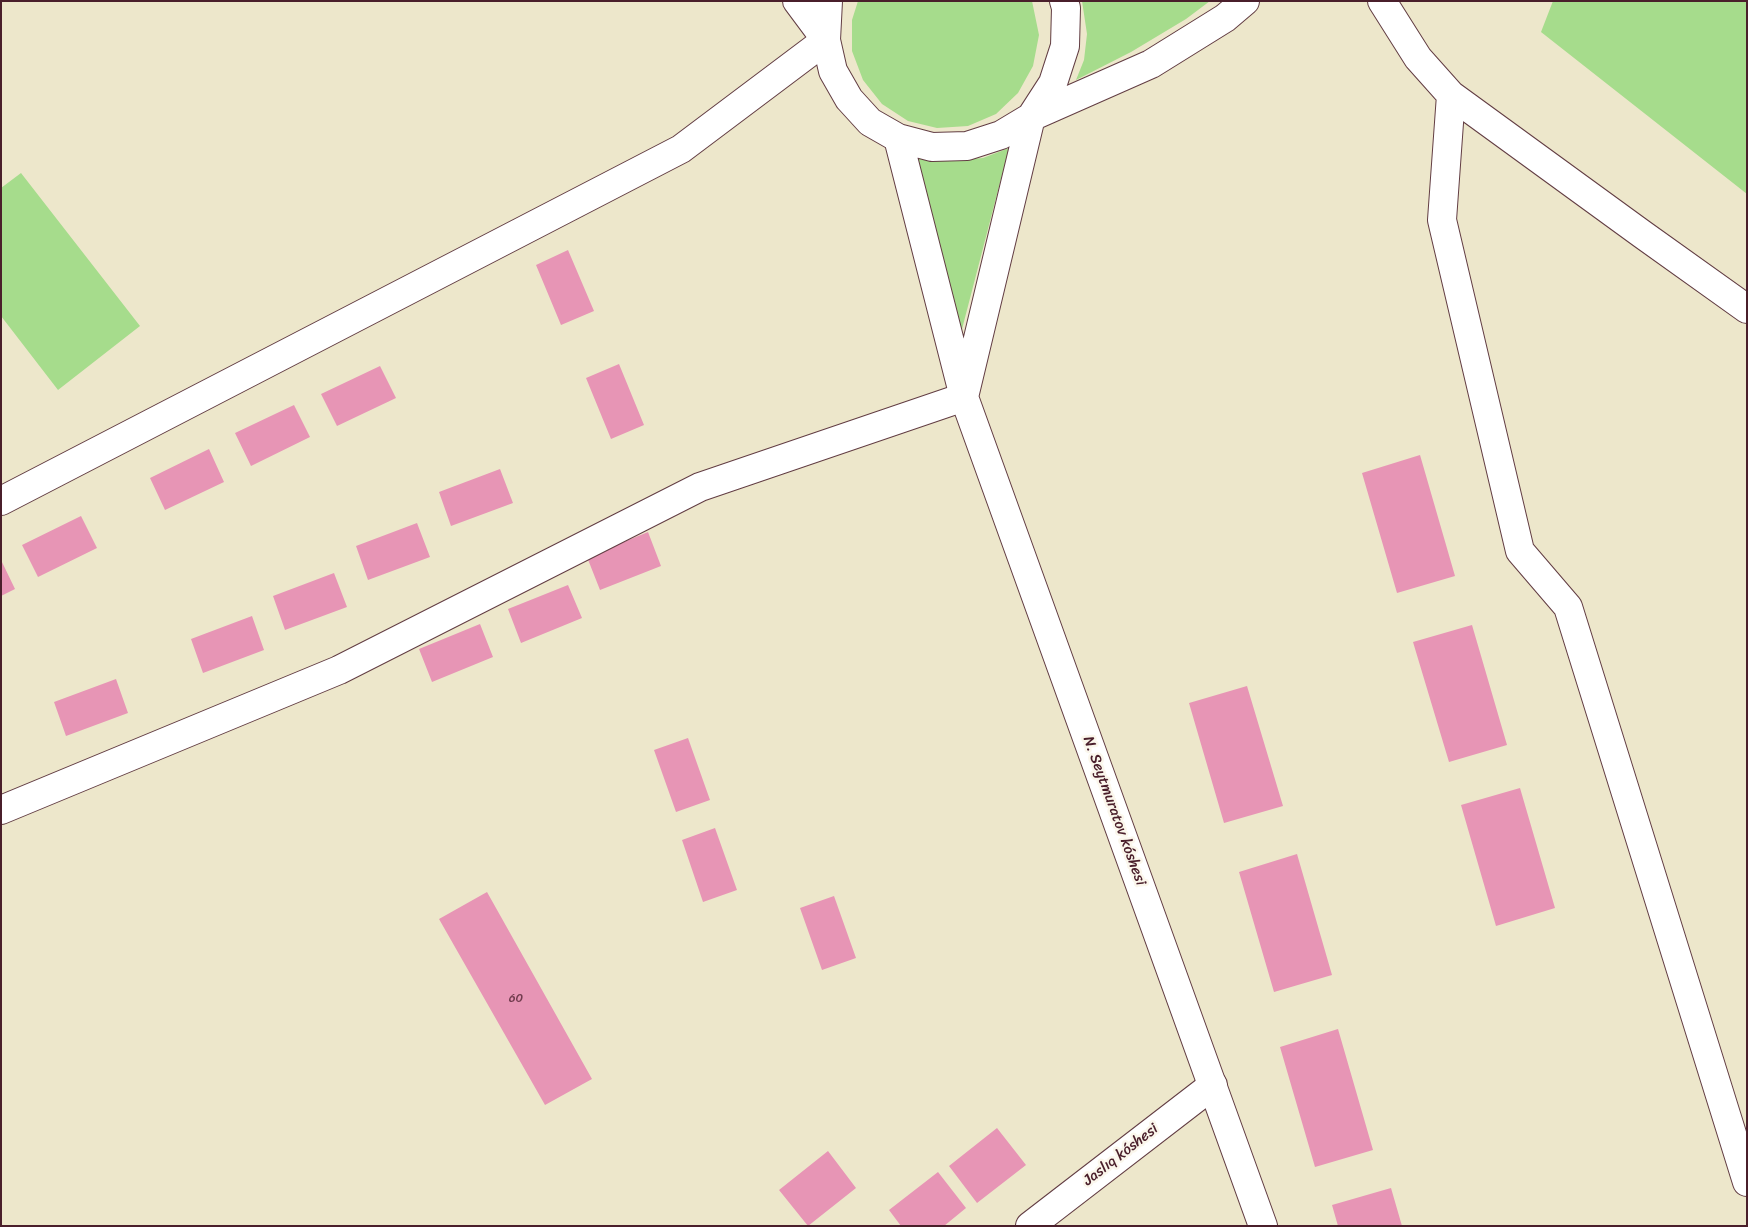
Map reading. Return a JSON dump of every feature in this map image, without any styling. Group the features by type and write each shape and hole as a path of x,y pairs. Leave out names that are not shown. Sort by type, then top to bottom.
{"street":[{"path":"797,1 826,40"},
{"path":"828,1 826,40 833,71 848,99 870,122 898,138 932,147 967,146 1001,135 1030,117 1151,64 1225,18 1245,1"},
{"path":"1,810 340,670 700,487 964,397 1030,117 1053,83 1065,46 1066,8 1064,1"},
{"path":"1382,1 1418,58 1451,95 1747,309"},
{"path":"1,501 680,149 826,40"},
{"path":"1451,95 1442,220 1520,551 1568,607 1747,1182"},
{"name":"N. Seytmuratov kóshesi","path":"898,138 964,397 1263,1226"},
{"name":"Jaslıq kóshesi","path":"1030,1226 1213,1085"}],"green space":[{"path":"858,1 1032,1 1039,35 1033,66 1018,93 996,114 968,126 937,128 908,121 882,104 863,80 852,51 852,20"},
{"path":"1082,1 1210,1 1186,19 1131,52 1076,80 1084,60 1087,34"},
{"path":"1553,1 1747,1 1747,194 1541,32"},
{"path":"1009,148 961,333 914,158 945,161 983,158"},
{"path":"21,173 140,326 58,390 1,316 1,188"}],"building":[{"path":"568,250 594,311 561,325 536,265"},
{"path":"619,364 644,425 611,439 586,378"},
{"path":"380,366 396,398 337,426 321,394"},
{"path":"294,405 310,437 251,466 235,433"},
{"path":"209,449 224,482 165,510 150,478"},
{"path":"1420,455 1455,576 1397,593 1362,473"},
{"path":"500,469 513,503 451,526 439,492"},
{"path":"81,516 97,548 38,577 22,545"},
{"path":"417,523 430,557 368,580 356,546"},
{"path":"648,532 661,566 600,590 587,557"},
{"path":"1,560 15,589 1,596"},
{"path":"334,573 347,607 285,630 273,596"},
{"path":"568,585 582,618 521,643 508,609"},
{"path":"252,616 264,650 203,673 191,639"},
{"path":"480,624 493,657 432,682 419,649"},
{"path":"1472,625 1507,745 1449,762 1413,642"},
{"path":"116,679 128,713 66,736 54,702"},
{"path":"1247,686 1283,806 1224,823 1189,703"},
{"path":"688,738 710,800 676,812 654,750"},
{"path":"1520,788 1555,908 1496,926 1461,805"},
{"path":"715,828 737,890 703,902 682,840"},
{"path":"1297,854 1332,975 1274,992 1239,872"},
{"path":"487,892 592,1079 545,1105 439,919"},
{"path":"834,896 856,958 822,970 800,908"},
{"path":"1338,1029 1373,1150 1315,1167 1280,1047"},
{"path":"997,1128 1026,1165 977,1203 949,1166"},
{"path":"828,1151 856,1188 808,1226 779,1190"},
{"path":"938,1172 966,1208 944,1226 901,1226 889,1210"},
{"path":"1391,1188 1402,1226 1338,1226 1332,1205"}]}
